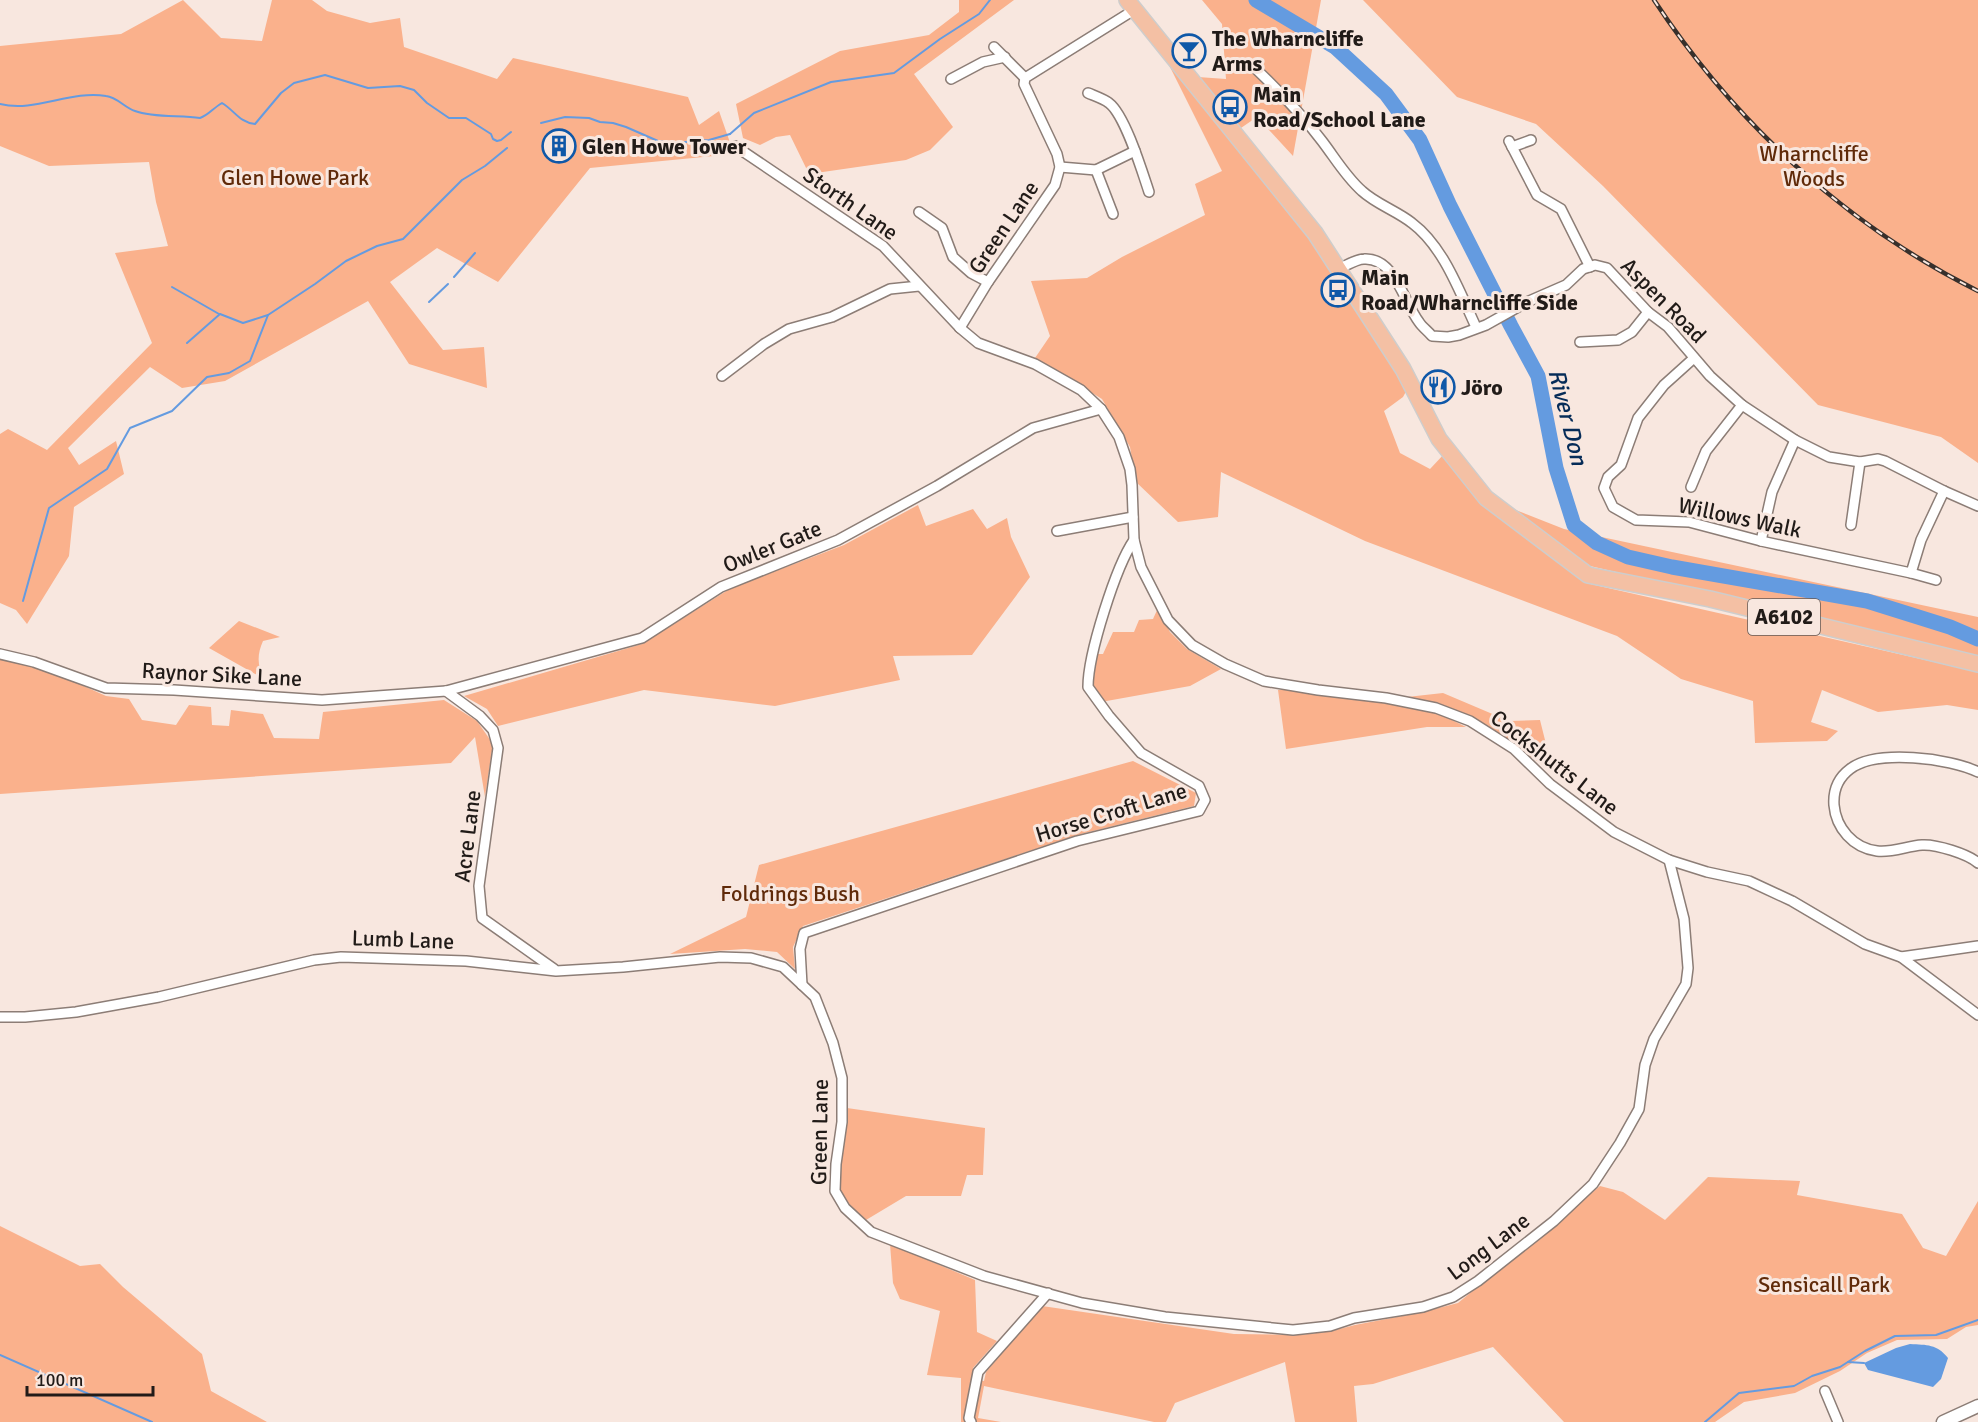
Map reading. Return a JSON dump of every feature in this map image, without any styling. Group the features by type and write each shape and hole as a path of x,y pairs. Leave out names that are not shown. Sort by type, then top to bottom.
{"main road":[{"name":"A6102","path":"1130,5 1315,233 1403,369 1439,439 1486,498 1588,574 1710,599 1978,664"}],"street":[{"path":"994,46 1025,78 1130,5"},
{"path":"951,79 983,62 1005,57"},
{"path":"1257,70 1275,87 1363,192 1414,223 1448,266 1481,326"},
{"name":"Green Lane","path":"960,328 988,282 1055,185 1060,167 1057,154 1024,84 1025,78"},
{"path":"1088,93 1108,102 1117,110 1135,151 1149,192"},
{"path":"1531,140 1511,144 1537,195 1561,209 1590,267"},
{"name":"Storth Lane","path":"735,146 883,246 960,328"},
{"path":"1060,167 1096,170 1135,151"},
{"path":"1096,170 1113,214"},
{"path":"919,212 942,228 953,257 971,273 988,282"},
{"name":"Aspen Road","path":"1338,269 1362,259 1377,260 1387,268 1402,290 1418,322 1432,336 1448,337 1481,326 1566,285 1583,269 1595,265 1607,268 1648,312 1668,327 1710,376 1742,405 1795,441 1829,458 1860,462 1878,459 1885,461 1978,506"},
{"path":"722,376 764,344 789,329 832,317 890,289 919,286"},
{"path":"1580,342 1618,340 1632,332 1648,312"},
{"path":"960,328 978,344 1035,364 1081,390 1101,409"},
{"name":"Willows Walk","path":"1694,358 1664,385 1638,418 1621,465 1608,477 1604,488 1613,507 1636,520 1689,522 1761,541 1936,580"},
{"path":"1690,488 1706,451 1742,405"},
{"name":"Cockshutts Lane","path":"1101,409 1119,437 1130,469 1134,540 1142,567 1159,605 1175,629 1192,645 1225,664 1264,681 1386,698 1436,708 1470,721 1514,749 1550,784 1614,832 1669,860 1707,872 1749,881 1792,901 1865,944 1901,957 1978,1015"},
{"name":"Owler Gate","path":"446,691 642,639 721,587 838,540 937,486 1033,428 1101,409"},
{"path":"1761,541 1772,492 1795,441"},
{"path":"1851,525 1860,462"},
{"path":"1911,573 1922,540 1944,491"},
{"path":"1855,500 1866,500"},
{"path":"1057,531 1132,518"},
{"name":"Horse Croft Lane","path":"802,985 800,949 804,933 1077,841 1199,811 1204,800 1199,786 1141,753 1088,687 1093,652 1105,611 1125,553 1134,540"},
{"name":"Raynor Sike Lane","path":"1,654 106,688 322,700 446,691"},
{"name":"Acre Lane","path":"446,691 480,716 493,730 498,748 479,886 482,918 556,970"},
{"path":"1978,772 1949,761 1870,759 1848,770 1836,786 1834,796 1835,813 1845,834 1867,848 1885,851 1925,845 1963,854 1978,863"},
{"name":"Long Lane","path":"1048,1293 1093,1305 1165,1317 1293,1330 1330,1326 1354,1318 1423,1307 1453,1297 1478,1281 1554,1221 1593,1184 1620,1143 1639,1108 1645,1065 1654,1039 1686,984 1688,968 1684,919 1669,860"},
{"path":"1901,957 1978,946"},
{"name":"Lumb Lane","path":"0,1017 76,1012 159,997 314,960 340,957 466,962 556,970 623,967 720,957 751,958 783,967 802,985"},
{"name":"Green Lane","path":"802,985 814,997 833,1043 842,1078 842,1122 835,1191 845,1208 871,1232 881,1237 984,1276 1048,1293"},
{"path":"971,1422 969,1418 978,1372 1048,1293"},
{"path":"1825,1391 1838,1422"},
{"path":"1943,1422 1978,1406"}],"green space":[{"name":"Glen Howe Park","path":"183,0 221,38 262,41 272,0 312,0 327,11 370,23 400,18 404,47 497,79 513,58 688,97 699,125 719,111 734,154 590,168 498,282 437,248 390,282 443,350 484,347 487,388 409,364 368,301 225,381 182,388 150,367 68,448 79,465 116,441 124,474 74,507 69,556 27,624 16,610 0,603 0,434 8,429 47,450 152,343 115,253 168,246 156,202 149,162 49,166 0,146 0,46 121,34"},
{"path":"959,0 1014,0 914,74 953,127 930,150 906,160 809,174 790,135 776,137 760,145 743,138 736,104 840,51 929,35 959,12"},
{"path":"1202,0 1321,0 1293,156 1257,117 1238,130 1198,77 1226,79 1222,24"},
{"name":"Wharncliffe Woods","path":"1363,0 1978,0 1978,463 1941,437 1818,405 1603,186 1536,124 1457,97"},
{"path":"1162,51 1311,237 1409,386 1403,397 1384,411 1400,453 1430,469 1445,453 1484,503 1586,583 1978,672 1978,710 1947,705 1878,712 1822,690 1811,722 1838,731 1827,741 1755,743 1753,701 1681,679 1617,636 1365,541 1221,472 1218,517 1178,522 1136,482 1130,447 1102,399 1035,358 1050,336 1031,281 1087,278 1122,257 1205,215 1195,184 1222,171"},
{"path":"1498,503 1564,529 1978,617 1978,656 1590,566"},
{"path":"918,505 926,526 973,509 987,529 1007,518 1011,537 1030,577 972,655 893,656 900,680 775,706 644,690 498,726 487,709 464,696 642,644 731,588 844,545"},
{"path":"1158,608 1170,632 1187,649 1221,669 1190,686 1101,702 1091,686 1097,654 1103,654 1113,632 1134,632 1139,620 1153,619"},
{"path":"239,621 280,637 263,641 261,646 259,665 264,679 209,648"},
{"path":"0,658 5,661 19,661 39,666 106,696 129,699 142,720 176,725 189,705 211,707 212,725 229,726 231,710 263,714 274,738 319,739 323,712 444,700 477,721 493,744 485,797 475,737 451,763 0,794"},
{"path":"1297,689 1382,700 1436,712 1466,727 1427,727 1286,749 1278,690"},
{"path":"1443,693 1509,721 1540,720 1553,772 1518,748 1440,706 1407,697"},
{"name":"Foldrings Bush","path":"1133,761 1196,793 1194,806 1081,834 803,926 793,947 795,969 777,952 745,949 670,954 746,917 759,865"},
{"path":"847,1108 985,1128 983,1175 967,1175 961,1196 906,1196 866,1220 851,1208 839,1188"},
{"name":"Sensicall Park","path":"1708,1177 1800,1181 1797,1195 1902,1214 1923,1248 1946,1256 1978,1201 1978,1325 1966,1327 1947,1339 1897,1340 1867,1353 1840,1371 1795,1393 1744,1402 1715,1422 1564,1422 1493,1347 1373,1384 1354,1386 1357,1422 1295,1422 1285,1362 1175,1403 1166,1422 1154,1422 984,1386 978,1418 1001,1422 961,1422 961,1378 927,1375 940,1311 900,1299 893,1283 890,1244 975,1280 977,1332 997,1341 973,1368 973,1379 984,1381 986,1372 1042,1306 1234,1334 1300,1335 1332,1331 1458,1303 1600,1186 1623,1192 1665,1220"},
{"path":"0,1226 80,1266 100,1264 123,1287 202,1354 211,1391 267,1422 0,1422"}],"water":[{"path":"1910,1344 1936,1348 1948,1358 1941,1379 1933,1387 1868,1370 1864,1363 1896,1348"}],"waterway":[{"path":"730,134 754,113 831,82 894,73 979,14 990,0"},
{"name":"River Don","path":"1256,0 1335,47 1386,94 1420,140 1450,206 1538,376 1556,468 1574,525 1597,543 1628,557 1672,567 1867,601 1950,627 1978,639"},
{"path":"0,104 26,106 93,95 110,97 131,110 142,113 200,118 222,103 241,119 255,124 281,93 294,83 325,75 368,88 400,86 414,90 427,103 449,118 466,118 491,134 497,141 511,132"},
{"path":"541,123 565,117 589,118 626,127 658,141 674,143 709,140 730,134"},
{"path":"187,343 220,314 243,323 268,315 346,261 377,246 403,239 462,180 485,166 507,148"},
{"path":"454,277 475,253"},
{"path":"429,302 448,284"},
{"path":"172,287 219,314"},
{"path":"23,601 49,508 107,469 130,428 172,411 207,377 229,373 250,361 268,315"},
{"path":"1705,1422 1739,1393 1794,1386 1812,1376 1840,1367 1895,1336 1936,1335 1978,1320"},
{"path":"0,1355 152,1422"},
{"path":"1848,1362 1864,1363"}],"railway":[{"path":"1654,0 1720,88 1757,129 1797,167 1883,235 1930,265 1978,291"}],"place":[{"name":"The Wharncliffe Arms","path":"1189,51"},
{"name":"Main Road/School Lane","path":"1230,107"},
{"name":"Glen Howe Tower","path":"559,146"},
{"name":"Main Road/Wharncliffe Side","path":"1338,290"},
{"name":"Jöro","path":"1438,387"}]}
